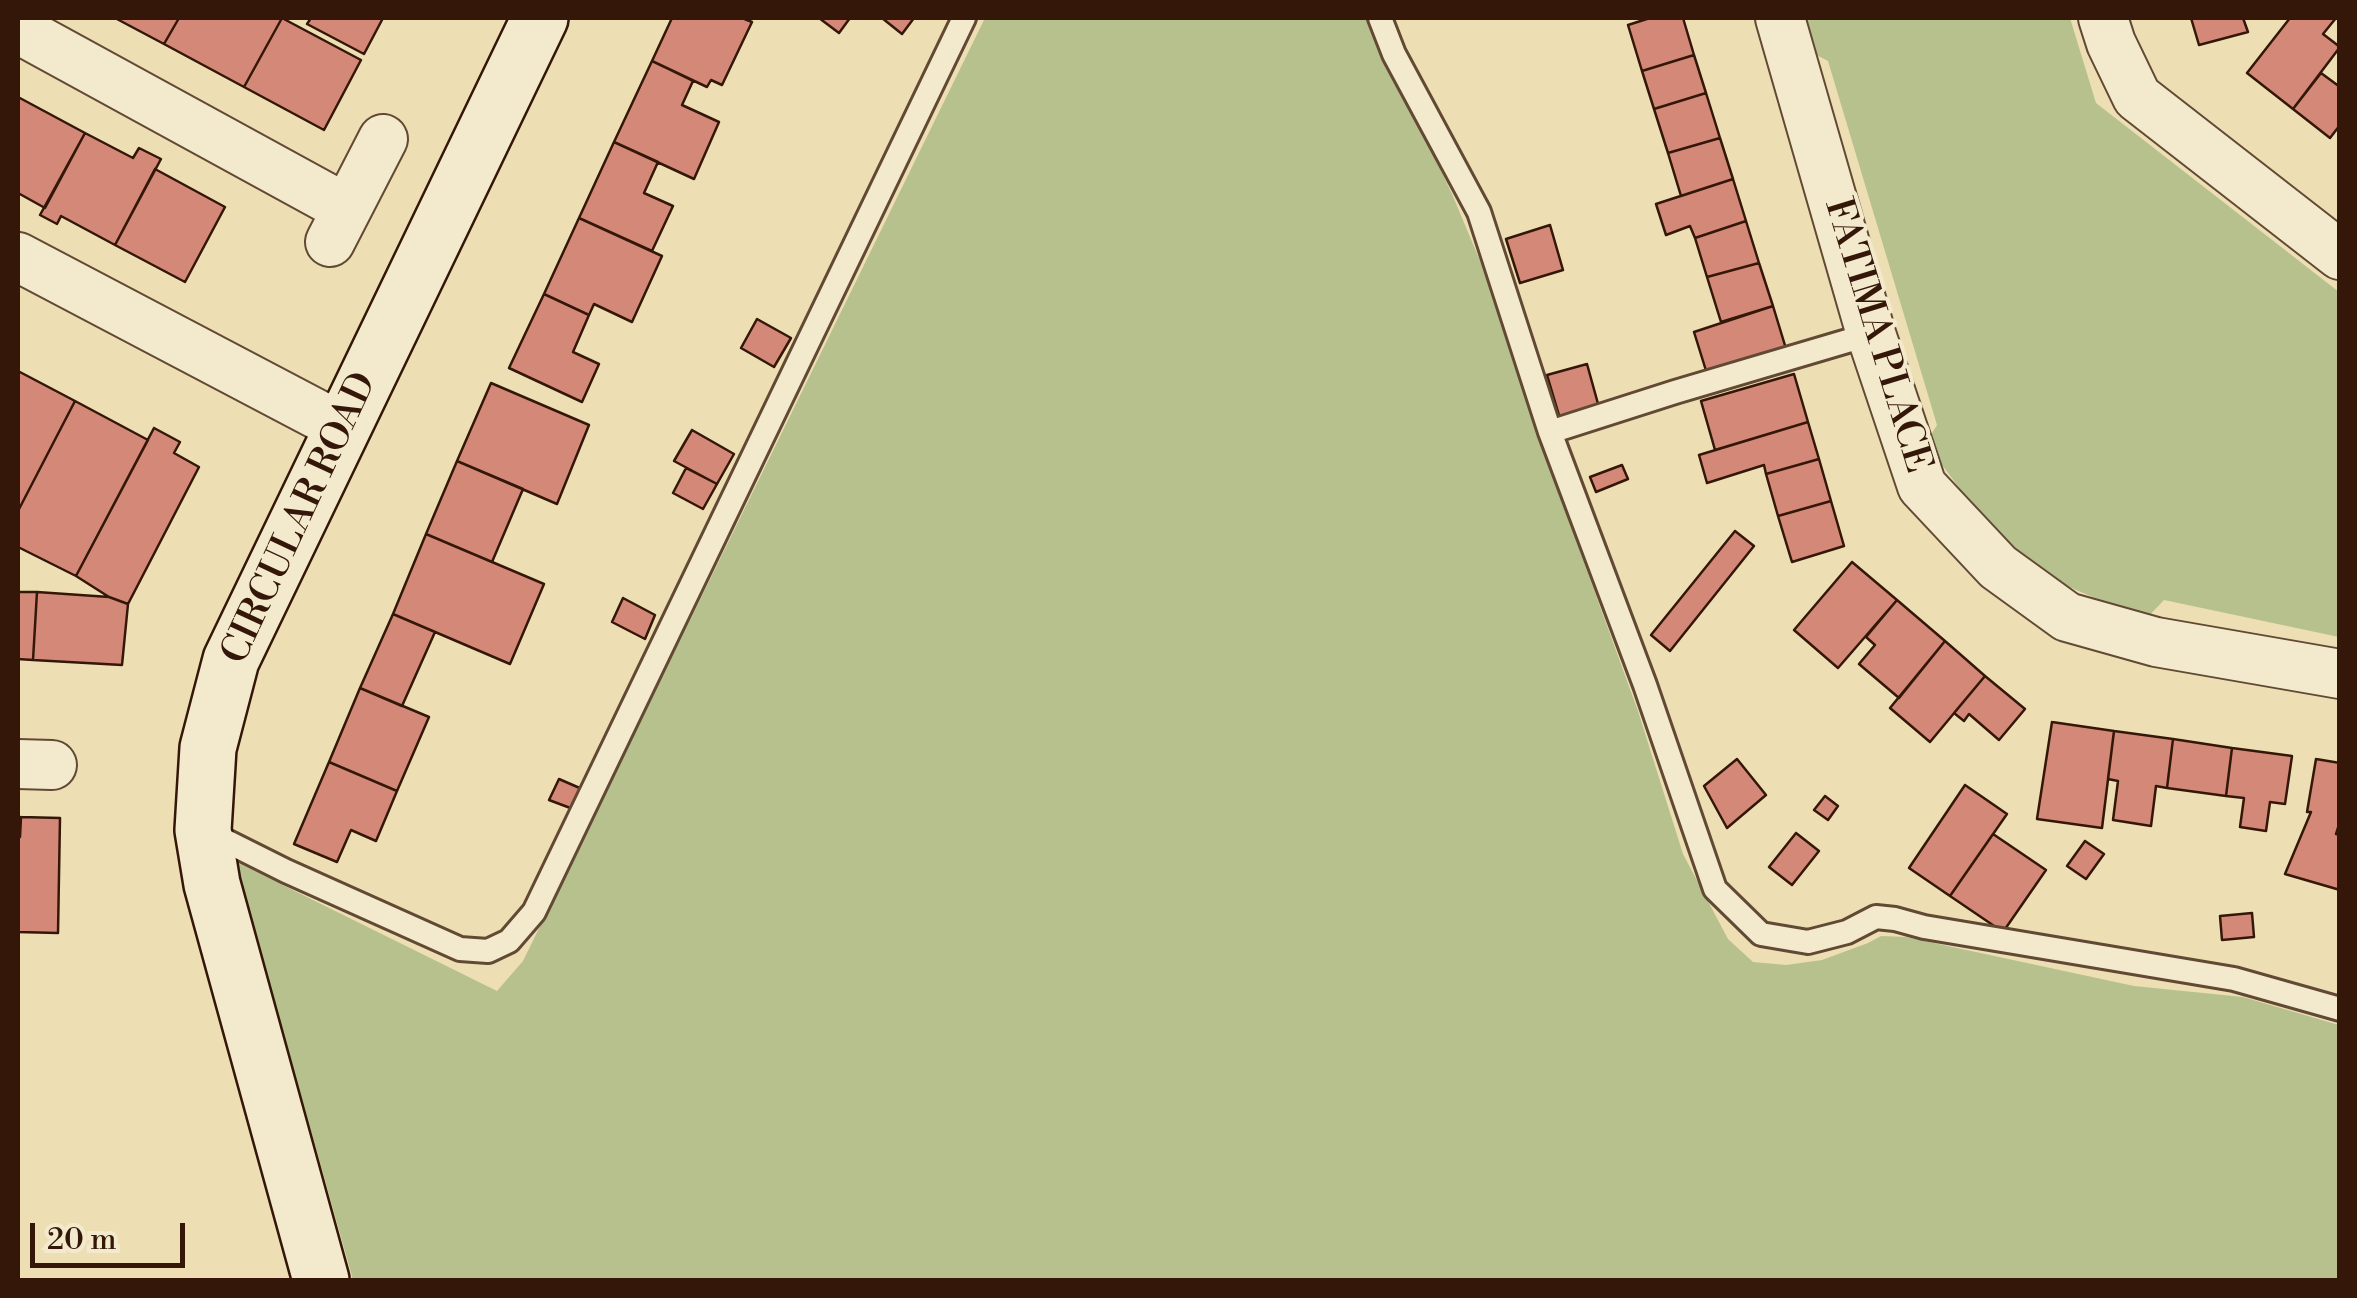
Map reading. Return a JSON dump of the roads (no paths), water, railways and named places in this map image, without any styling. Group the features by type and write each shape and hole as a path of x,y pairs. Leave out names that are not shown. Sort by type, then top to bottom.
{"main road":[{"name":"CIRCULAR ROAD","path":"321,1280 212,884 203,830 208,748 231,660 540,18"}],"street":[{"name":"FATIMA PLACE","path":"1780,18 1871,334 1922,486 1998,567 2066,618 2156,642 2340,674"},
{"path":"2103,18 2137,97 2340,255"},
{"path":"18,29 339,226 383,139"},
{"path":"18,257 343,428"}],"lane":[{"path":"203,830 460,949 488,951 509,941 534,912 964,18"},
{"path":"1380,18 1394,54 1479,212 1550,432 1645,685 1715,889 1761,934 1808,942 1847,932 1876,917 1895,918 1924,927 2234,979 2340,1009"},
{"path":"1550,432 1871,334"}]}
